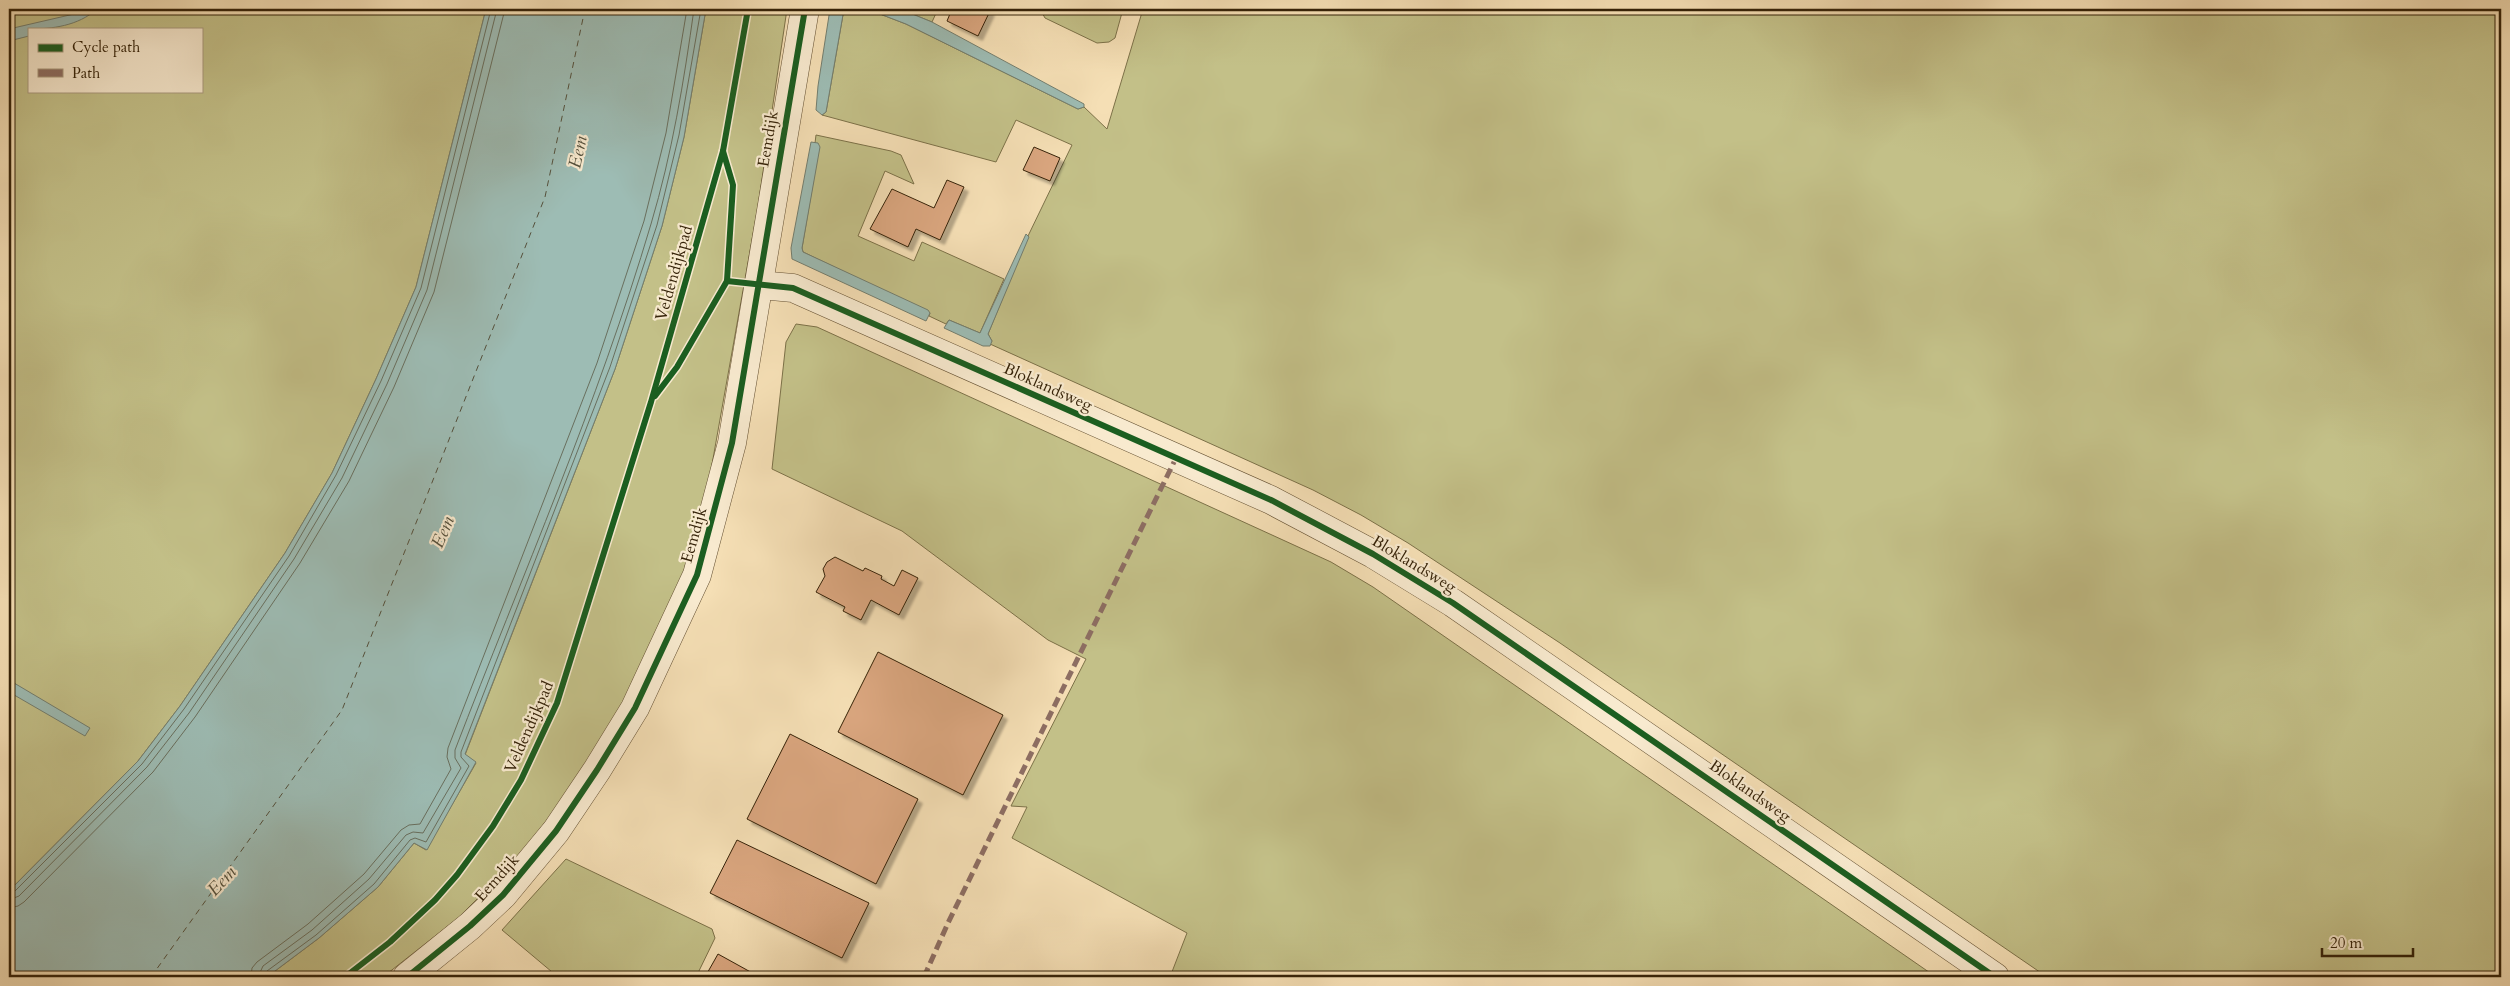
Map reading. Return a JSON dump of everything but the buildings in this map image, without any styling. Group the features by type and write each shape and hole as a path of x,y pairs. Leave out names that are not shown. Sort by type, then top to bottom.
{"street":[{"name":"Eemdijk","path":"407,977 470,926 496,901 556,831 597,770 643,692 697,575 732,443 759,285 766,231 805,9"},
{"name":"Bloklandsweg","path":"759,285 793,288 1271,500 1374,554 1453,603 1995,977"}],"shaded area":[{"path":"9,9 486,9 416,287 376,379 332,473 285,553 180,706 138,761 9,891"},
{"path":"706,9 787,9 758,206 711,470 682,578 616,720 565,797 514,862 458,918 383,977 267,977 319,938 378,887 414,843 426,850 476,763 465,755 615,369 662,226 684,137"},
{"path":"844,9 867,9 906,24 1078,109 1084,107 1107,129 1143,9 2501,9 2501,977 2047,977 1560,643 1408,543 1361,515 1313,490 990,344 992,341 988,334 1028,236 1072,145 1016,120 996,162 822,115 826,112"},
{"path":"900,9 938,9 932,22"},
{"path":"1040,9 1123,9 1115,38 1109,42 1097,43 1045,18"},
{"path":"816,135 891,151 901,155 914,184 885,171 858,236 914,261 922,242 1004,279 980,333 949,320 946,324 929,316 930,313 803,252 802,248 819,147 815,143"},
{"path":"796,324 817,327 1331,562 1373,587 1936,977 1170,977 1187,933 1012,838 1027,807 1011,806 1086,659 1048,640 902,531 772,469 786,342"},
{"path":"566,859 712,929 715,938 696,977 558,977 502,930"}],"water":[{"path":"79,9 97,9 90,15 73,23 47,28 28,28 28,36 9,41 9,29 74,14"},
{"name":"Eem","path":"486,9 706,9 684,137 662,226 615,369 465,754 476,762 427,850 414,843 378,887 319,938 267,977 9,977 9,891 138,761 180,706 285,553 332,473 416,287"},
{"path":"830,9 844,9 826,112 822,115 816,110"},
{"path":"867,9 900,9 932,22 1084,104 1084,107 1078,109 906,24"},
{"path":"811,142 818,143 820,147 802,248 803,252 928,310 930,313 926,321 792,259 791,248"},
{"path":"1026,234 1029,237 988,334 992,341 990,346 983,346 944,328 949,320 980,333"},
{"path":"9,680 90,728 85,736 9,692"}],"ferry route":[{"path":"151,977 342,710 545,197 585,9"}],"marked path":[{"path":"924,977 948,923 1176,458"}],"cycle path":[{"name":"Veldendijkpad","path":"345,977 390,942 435,900 457,875 493,826 521,780 557,703 651,402 723,151 748,9"},
{"path":"407,977 470,926 503,895 556,831 597,770 635,708 697,575 732,443 805,9"},
{"path":"655,396 677,367 727,281 733,185 723,151"},
{"path":"727,281 793,288 1271,500 1373,554 1453,603 1995,977"}]}
